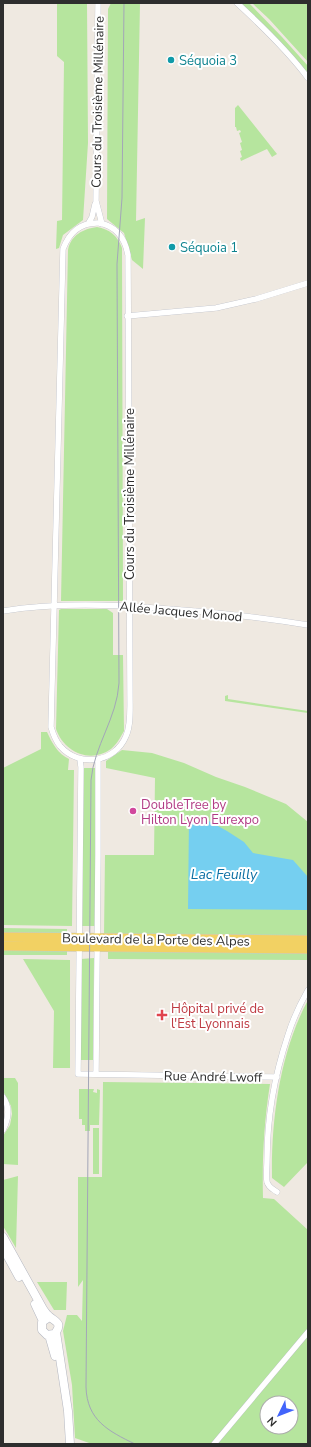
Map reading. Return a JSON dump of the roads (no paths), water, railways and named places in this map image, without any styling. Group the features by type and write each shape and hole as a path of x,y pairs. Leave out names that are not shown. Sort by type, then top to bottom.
{"main road":[{"name":"Boulevard de la Porte des Alpes","path":"3,937 79,942"},
{"name":"Boulevard de la Porte des Alpes","path":"3,946 79,942 308,940"},
{"name":"Boulevard de la Porte des Alpes","path":"97,942 308,949"},
{"path":"3,1237 40,1303 47,1319"},
{"path":"3,1248 47,1319"},
{"path":"53,1334 44,1333 42,1330 42,1324 47,1319 54,1319 58,1323 58,1327 53,1334 63,1404 66,1444"},
{"path":"53,1334 68,1411 70,1444"}],"street":[{"name":"Cours du Troisième Millénaire","path":"96,201 102,224 111,227 117,232 122,238 128,255 129,729 123,743 116,751 98,760 80,759 70,755 56,740 51,727 63,249 71,234 79,227 88,224 92,217 96,201 98,3"},
{"path":"237,3 273,38 300,67 308,78"},
{"path":"88,224 102,224"},
{"path":"127,316 216,308 256,299 308,283"},
{"name":"Allée Jacques Monod","path":"3,611 54,606 129,606 207,611 308,625"},
{"path":"79,942 80,759"},
{"path":"96,1074 98,760"},
{"name":"Rue André Lwoff","path":"79,942 78,1074 277,1077 269,1120 267,1154 267,1182 270,1188 277,1192"},
{"path":"277,1077 288,1033 300,1004 308,990"},
{"path":"3,1098 8,1110 6,1124 3,1130"},
{"path":"214,1444 308,1332"}],"water":[{"name":"Lac Feuilly","path":"189,817 207,820 227,831 244,842 253,853 293,860 308,877 308,910 188,909"}],"tram line":[{"path":"124,3 122,198 117,264 119,683 114,708 96,755 91,780 86,1387 90,1408 101,1423 116,1434 135,1444"}],"place":[{"name":"Séquoia 3","path":"171,60"},
{"name":"Séquoia 1","path":"172,247"},
{"name":"DoubleTree by Hilton Lyon Eurexpo","path":"133,811"},
{"name":"Hôpital privé de l'Est Lyonnais","path":"162,1015"}]}
